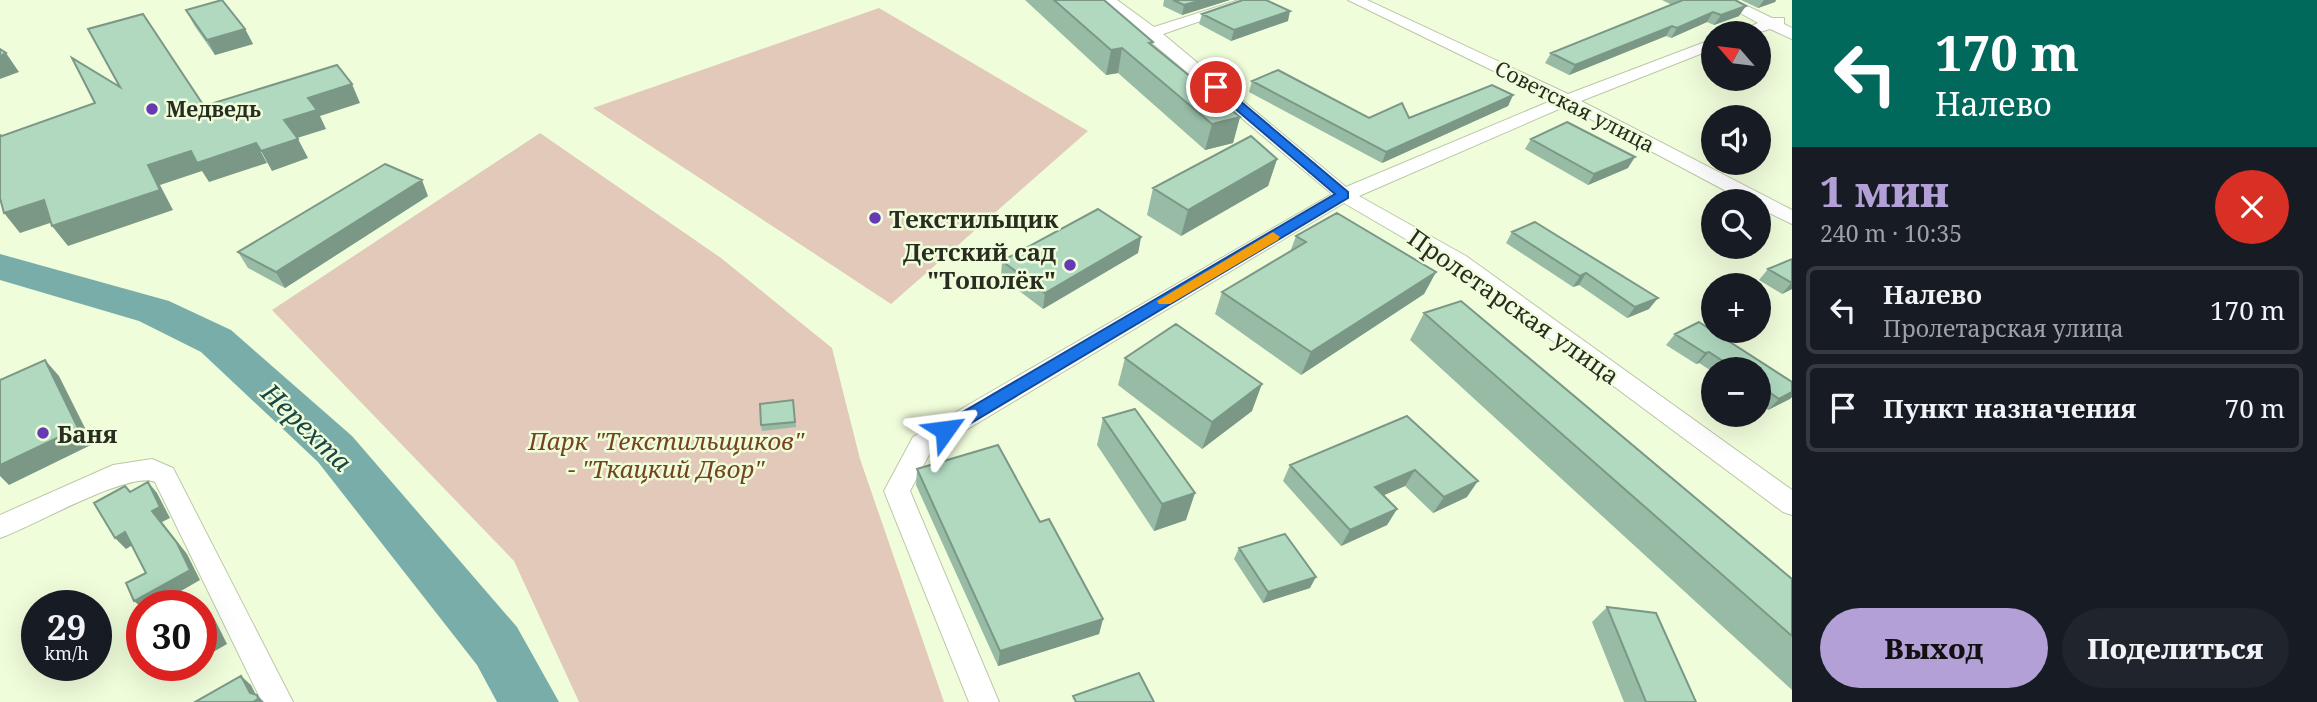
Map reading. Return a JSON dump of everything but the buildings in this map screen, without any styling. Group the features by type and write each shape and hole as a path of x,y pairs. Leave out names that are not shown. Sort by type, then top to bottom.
{"street":[{"name":"Пролетарская улица","path":"1108,0 1152,33 1344,195 1459,261 1792,504"},
{"path":"1152,33 1254,0"},
{"name":"Советская улица","path":"1355,0 1567,100 1792,218"},
{"path":"1724,0 1765,21"},
{"path":"1771,23 1792,19"},
{"path":"1771,24 1792,34"},
{"path":"984,702 897,491 922,444 1344,195 1567,100 1701,49"},
{"path":"0,527 122,472 152,469 164,475 278,702"}],"green space":[{"name":"Текстильщик","path":"879,8 1088,131 891,304 593,108"},
{"name":"Парк \"Текстильщиков\" - \"Ткацкий Двор\"","path":"540,133 721,258 832,348 860,459 944,702 579,702 514,561 272,310"}],"waterway":[{"name":"Нерехта","path":"0,267 154,311 216,341 335,449 497,646 529,702"}],"slow traffic":[{"path":"1164,301 1273,237"}],"place":[{"name":"Медведь","path":"152,109"},
{"name":"Текстильщик","path":"875,218"},
{"name":"Детский сад \"Тополёк\"","path":"1070,265"},
{"name":"Баня","path":"43,433"}],"route":[{"path":"945,430 1344,195 1216,87"}]}
